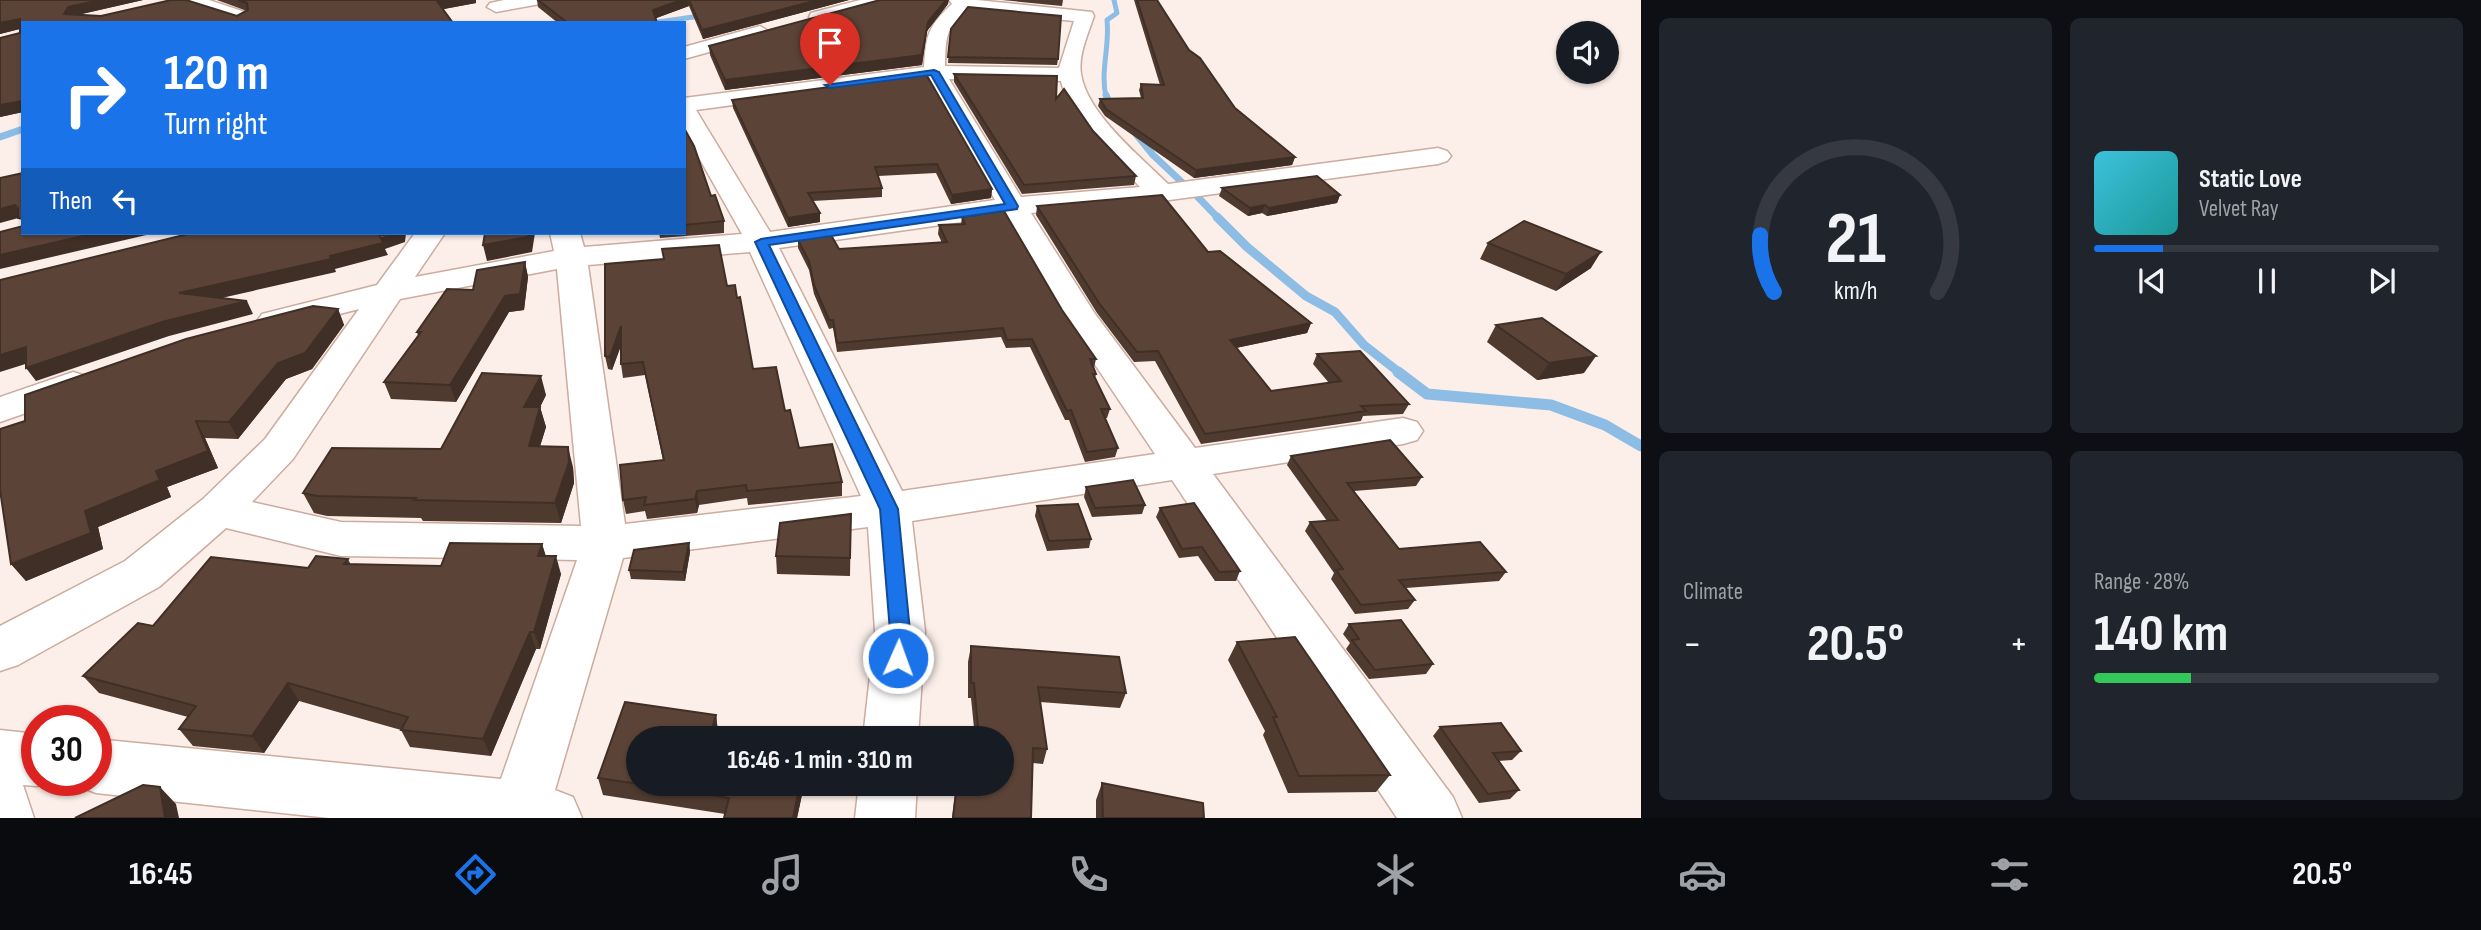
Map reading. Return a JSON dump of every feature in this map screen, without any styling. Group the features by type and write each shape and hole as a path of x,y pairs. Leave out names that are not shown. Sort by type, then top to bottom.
{"street":[{"path":"191,0 241,18"},
{"path":"495,10 534,0"},
{"path":"824,0 845,10"},
{"path":"805,20 880,0"},
{"path":"1162,193 1086,110 1070,75 1074,45 1085,16 960,2 942,24 936,40 934,72 1080,317 1432,818"},
{"path":"686,51 778,27"},
{"path":"686,107 934,72 1070,75"},
{"path":"686,111 761,242 889,509 900,631 892,726"},
{"path":"248,328 568,245 761,242 1013,206 1162,193 1438,156"},
{"path":"0,650 142,574 218,510 279,449 429,235"},
{"path":"112,768 529,815 605,543 568,245"},
{"path":"0,410 104,373"},
{"path":"218,510 341,540 605,543 889,509 1403,431"},
{"path":"0,756 21,758"},
{"path":"885,818 887,796"},
{"path":"0,799 4,818"}],"building":[{"path":"0,0 101,0 68,7 64,14 101,16 171,0 186,0 237,16 248,10 247,3 238,0 442,0 437,1 452,21 21,21 21,101 0,105 0,38 20,33 20,19 0,23"},
{"path":"538,0 681,0 653,10 656,21 565,21"},
{"path":"689,0 818,0 702,30"},
{"path":"880,0 946,0 928,22 922,55 725,80 709,46"},
{"path":"1137,0 1157,0 1189,50 1200,58 1235,108 1295,157 1196,170 1106,109 1100,99 1143,98 1141,84 1164,85"},
{"path":"968,7 1061,16 1058,59 948,57 951,29"},
{"path":"926,74 992,189 952,195 937,164 875,167 882,188 808,193 820,213 788,218 732,100"},
{"path":"954,74 1057,76 1056,99 1064,89 1093,131 1136,176 1024,185"},
{"path":"686,132 694,146 711,196 715,195 724,221 686,225"},
{"path":"21,173 21,219 18,218 18,208 15,205 0,209 0,178"},
{"path":"1317,176 1340,195 1269,208 1265,205 1250,208 1222,188"},
{"path":"1162,195 1208,252 1220,251 1311,323 1230,340 1271,391 1341,381 1317,354 1360,351 1409,404 1361,406 1366,411 1205,434 1158,351 1137,352 1099,303 1037,206"},
{"path":"1004,211 1062,310 1096,359 1090,359 1096,374 1093,374 1110,409 1101,409 1118,448 1087,452 1071,410 1067,411 1032,339 1007,340 1003,328 837,343 833,320 829,320 814,285 809,261 798,240 831,235 839,249 947,242 939,225 965,224 962,217"},
{"path":"1524,221 1601,252 1566,274 1488,243"},
{"path":"21,227 21,235 87,235 0,255 0,232"},
{"path":"184,235 384,235 380,236 383,243 330,256 331,259 179,293 247,301 162,322 26,368 26,347 0,355 0,280"},
{"path":"485,235 528,235 528,237 483,245"},
{"path":"719,245 727,286 735,285 737,298 740,297 753,369 776,367 785,411 790,410 799,448 832,444 842,482 747,491 746,485 697,491 695,499 644,505 646,497 623,500 620,465 664,460 643,362 621,364 621,326 610,357 605,356 605,264 664,259 662,249"},
{"path":"525,262 520,294 505,296 450,385 384,382 421,332 417,332 447,289 473,290 477,270"},
{"path":"313,306 338,309 305,353 278,363 229,422 196,421 208,451 156,471 160,480 85,511 91,533 11,564 0,490 0,429 25,421 25,395 186,339"},
{"path":"1542,318 1596,356 1549,363 1496,325"},
{"path":"482,373 541,376 524,407 540,407 529,446 568,447 569,462 555,503 414,500 416,498 317,496 303,493 332,448 441,449"},
{"path":"1390,440 1422,477 1347,483 1399,549 1480,542 1506,572 1399,580 1415,600 1361,605 1336,570 1343,569 1310,522 1338,520 1291,456"},
{"path":"1133,480 1145,505 1095,508 1086,487"},
{"path":"1194,503 1240,571 1219,572 1202,547 1182,549 1160,508"},
{"path":"1078,504 1091,539 1049,541 1037,506"},
{"path":"851,514 850,558 776,556 780,523"},
{"path":"450,543 542,544 538,556 556,556 534,632 530,632 483,739 401,730 408,717 288,683 252,736 179,729 196,706 83,676 138,623 153,626 211,557 308,568 316,556 348,559 344,564 441,566"},
{"path":"689,543 683,572 629,570 634,550"},
{"path":"1401,620 1433,664 1375,670 1352,640 1359,639 1349,624"},
{"path":"1295,637 1390,775 1299,776 1273,717 1277,717 1237,642"},
{"path":"971,646 1119,657 1126,693 1038,687 1047,749 1033,748 1031,818 953,818 956,796 1014,796 1014,726 978,726 974,683 971,683"},
{"path":"625,702 716,715 713,726 626,726 626,782 598,778"},
{"path":"1501,723 1521,751 1493,753 1519,790 1488,794 1440,727"},
{"path":"1102,783 1203,803 1204,818 1103,818"},
{"path":"143,785 160,787 165,818 75,818"},
{"path":"716,796 798,796 793,818 724,818 729,798"}],"waterway":[{"path":"1106,97 1104,78 1107,20 1117,13 1114,0"},
{"path":"665,21 707,15"},
{"path":"1106,95 1112,110"},
{"path":"0,137 21,130"},
{"path":"1136,134 1153,155 1187,187"},
{"path":"1196,195 1219,219"},
{"path":"1219,219 1247,247 1306,296 1335,312 1364,345 1400,373"},
{"path":"1398,372 1427,394 1551,405 1605,425 1641,446"}],"route":[{"path":"830,85 934,72 1013,206 761,242 889,509 900,631 898,658"}]}
